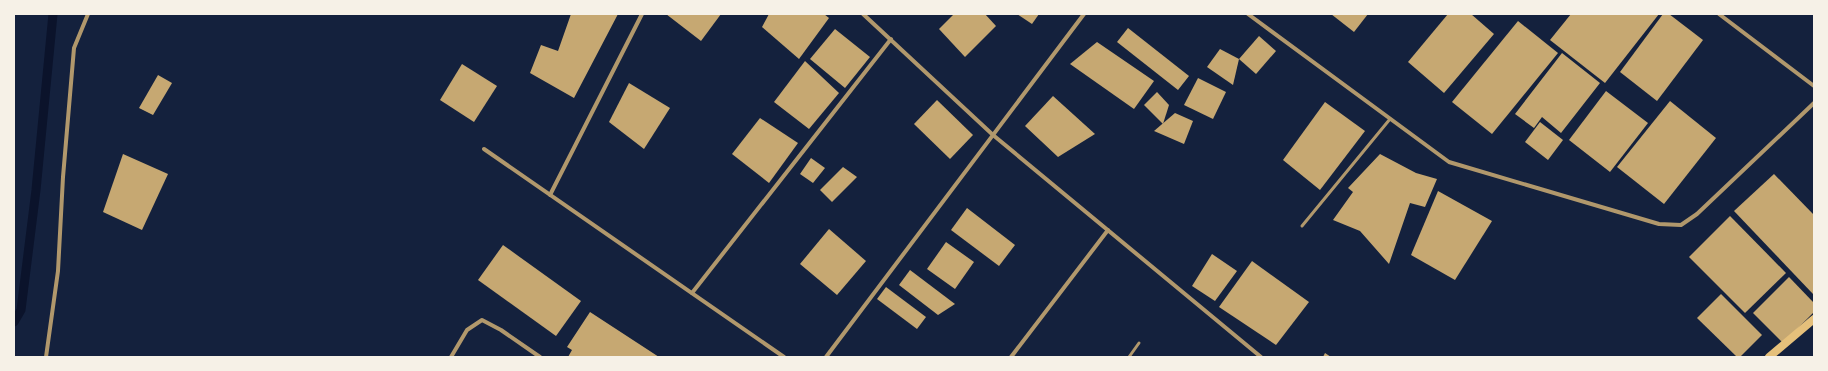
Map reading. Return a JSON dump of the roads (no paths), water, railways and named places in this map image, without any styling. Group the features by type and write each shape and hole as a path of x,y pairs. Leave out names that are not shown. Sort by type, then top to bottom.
{"main road":[{"path":"1770,357 1814,319"}],"street":[{"path":"46,357 58,271 63,177 74,48 88,14"},
{"path":"550,195 642,14"},
{"path":"863,14 993,135 1261,357"},
{"path":"826,357 1084,14"},
{"path":"1248,14 1449,162 1659,224 1680,225 1697,214 1814,103"},
{"path":"1719,14 1814,86"},
{"path":"692,293 891,39"},
{"path":"484,149 784,357"},
{"path":"1011,357 1108,230"},
{"path":"451,357 467,330 482,320 501,330 540,357"}],"lane":[{"path":"1302,226 1390,118"},
{"path":"1129,357 1139,343"}],"waterway":[{"path":"14,322 21,310 36,190 53,14"}]}
